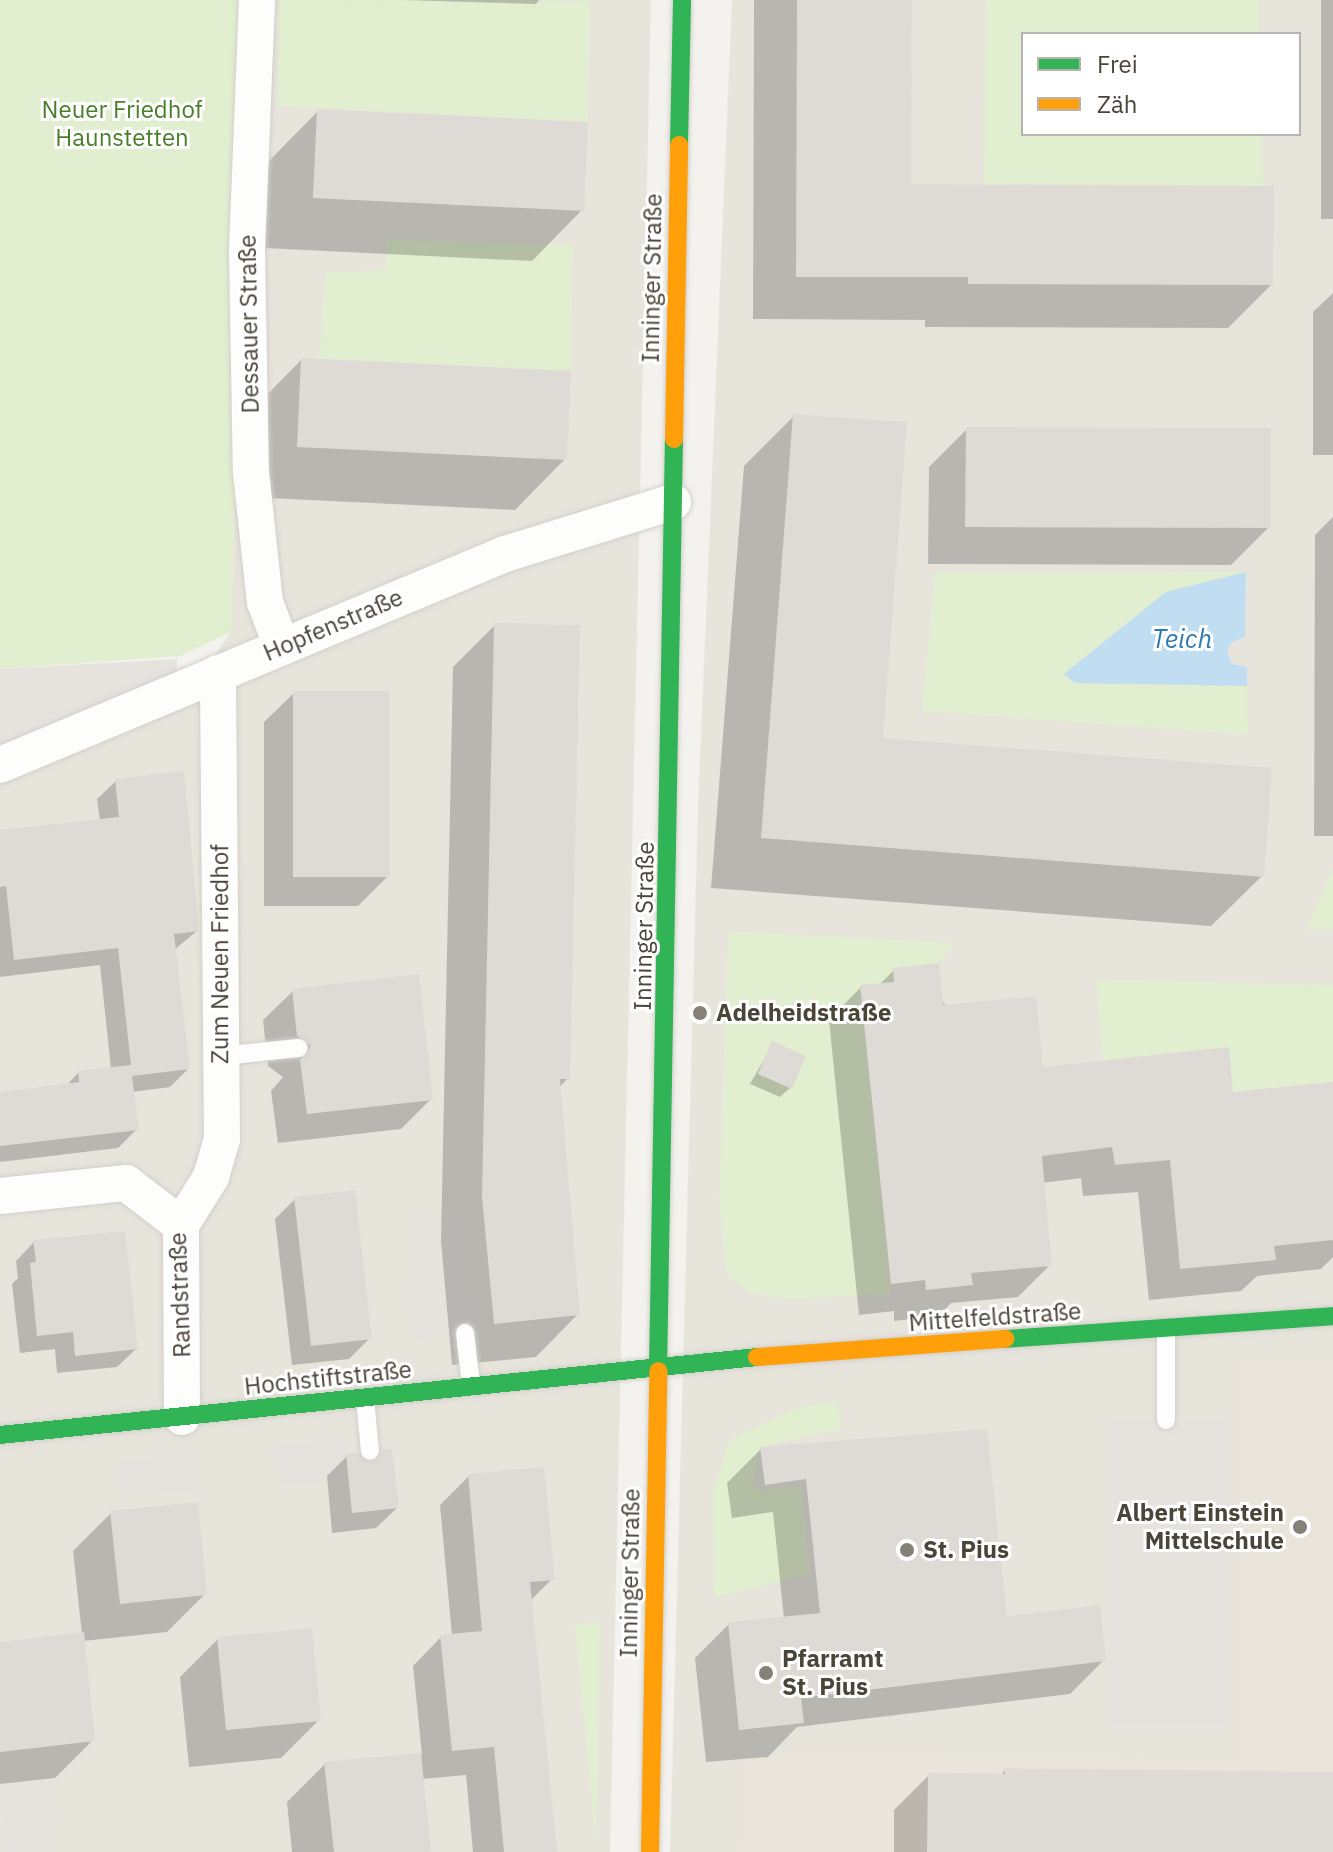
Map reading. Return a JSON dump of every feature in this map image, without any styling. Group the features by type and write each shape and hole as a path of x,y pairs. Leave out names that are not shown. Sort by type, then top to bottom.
{"main road":[{"name":"Inninger Straße","path":"650,1852 682,0"},
{"name":"Mittelfeldstraße","path":"660,1364 1333,1316"},
{"name":"Hochstiftstraße","path":"0,1435 471,1388 660,1364"}],"street":[{"name":"Dessauer Straße","path":"257,0 247,250 251,472 265,602 281,645"},
{"name":"Hopfenstraße","path":"0,765 505,554 673,502"},
{"name":"Zum Neuen Friedhof","path":"181,1225 211,1177 222,1139 218,673"},
{"name":"Randstraße","path":"0,1196 126,1183 181,1225 182,1417"}],"lane":[{"path":"221,1056 299,1048"},
{"path":"1166,1329 1166,1420"},
{"path":"465,1333 471,1388"},
{"path":"365,1399 370,1451"}],"shaded area":[{"path":"247,0 651,0 610,1852 0,1852 0,778 183,701 231,632"},
{"path":"732,0 1333,0 1333,1852 670,1852 698,806"},
{"path":"177,659 177,679 0,752 0,669"},
{"path":"469,1212 482,1328 417,1339 408,1218"},
{"path":"1243,1361 1333,1362 1333,1852 742,1852 746,1756 1243,1759"},
{"path":"1107,1420 1228,1420 1228,1726 1108,1726"},
{"path":"344,1439 349,1479 279,1486 275,1445"},
{"path":"194,1454 198,1490 120,1498 116,1462"},
{"path":"46,1773 53,1852 4,1852 0,1777"}],"green space":[{"name":"Neuer Friedhof Haunstetten","path":"0,0 247,0 231,632 180,656 0,669"},
{"path":"280,0 590,1 588,122 277,106"},
{"path":"986,0 1258,0 1259,32 1021,32 1021,136 1262,136 1264,186 984,185"},
{"path":"387,240 573,245 571,371 319,359 325,273 386,270"},
{"path":"1246,572 1166,592 1075,683 1247,686 1248,735 922,711 935,573"},
{"path":"1333,868 1333,929 1307,929"},
{"path":"728,931 954,943 939,963 893,968 894,982 860,986 891,1294 787,1299 749,1293 726,1272 719,1201"},
{"path":"1096,979 1333,985 1333,1082 1233,1092 1228,1047 1103,1061"},
{"path":"838,1401 841,1429 760,1447 754,1481 762,1491 801,1485 810,1575 714,1597 713,1492 729,1440 796,1408"},
{"path":"600,1622 596,1843 575,1624"}],"water":[{"name":"Teich","path":"1246,572 1245,637 1232,642 1227,650 1232,664 1247,667 1247,686 1075,683 1064,674 1166,592"}],"building":[{"path":"797,0 912,0 911,184 1274,186 1273,285 968,284 968,277 796,277"},
{"path":"317,109 588,122 584,211 313,198"},
{"path":"301,358 571,371 567,460 297,447"},
{"path":"793,414 907,422 883,738 1272,768 1264,877 761,838"},
{"path":"966,427 1271,428 1271,528 965,527"},
{"path":"494,623 580,625 570,1079 560,1079 580,1315 494,1324 482,1197"},
{"path":"293,691 390,691 390,877 293,877"},
{"path":"184,771 199,931 174,934 190,1069 132,1076 139,1130 0,1146 0,1092 79,1082 78,1071 131,1065 118,948 14,960 6,886 0,887 0,830 119,817 115,779"},
{"path":"939,963 943,1005 1036,996 1043,1067 1229,1047 1233,1092 1333,1082 1333,1240 1274,1246 1276,1260 1180,1269 1170,1160 1115,1165 1112,1147 1042,1156 1052,1266 971,1273 973,1285 926,1290 925,1280 891,1284 860,985 894,982 893,968"},
{"path":"419,974 433,1100 307,1114 300,1060 311,1046 297,1036 292,989"},
{"path":"772,1041 806,1056 792,1089 758,1074"},
{"path":"355,1190 372,1339 311,1346 294,1197"},
{"path":"125,1231 138,1349 75,1356 73,1332 37,1336 30,1263 36,1262 33,1240"},
{"path":"987,1429 1007,1616 1100,1605 1106,1661 801,1698 804,1723 739,1730 728,1622 820,1613 806,1479 765,1485 760,1447"},
{"path":"392,1449 399,1508 352,1513 346,1454 358,1453 370,1463 382,1450"},
{"path":"544,1467 555,1580 530,1582 557,1852 504,1852 494,1747 452,1751 440,1635 482,1631 468,1474"},
{"path":"198,1502 207,1595 120,1604 110,1511"},
{"path":"312,1628 321,1721 226,1730 217,1637"},
{"path":"84,1632 95,1741 0,1752 0,1642"},
{"path":"421,1753 431,1852 334,1852 324,1762"},
{"path":"1004,1768 1333,1772 1333,1852 927,1852 928,1773 1005,1774"}],"traffic: fast":[{"path":"679,145 682,0"},
{"path":"658,1371 674,439"},
{"path":"1005,1339 1333,1316"},
{"path":"0,1435 757,1357"}],"traffic: slow":[{"path":"674,439 679,145"},
{"path":"757,1357 1005,1339"},
{"path":"650,1852 658,1371"}],"place":[{"name":"Adelheidstraße","path":"700,1013"},
{"name":"Albert Einstein Mittelschule","path":"1300,1527"},
{"name":"St. Pius","path":"907,1550"},
{"name":"Pfarramt St. Pius","path":"766,1673"}]}
